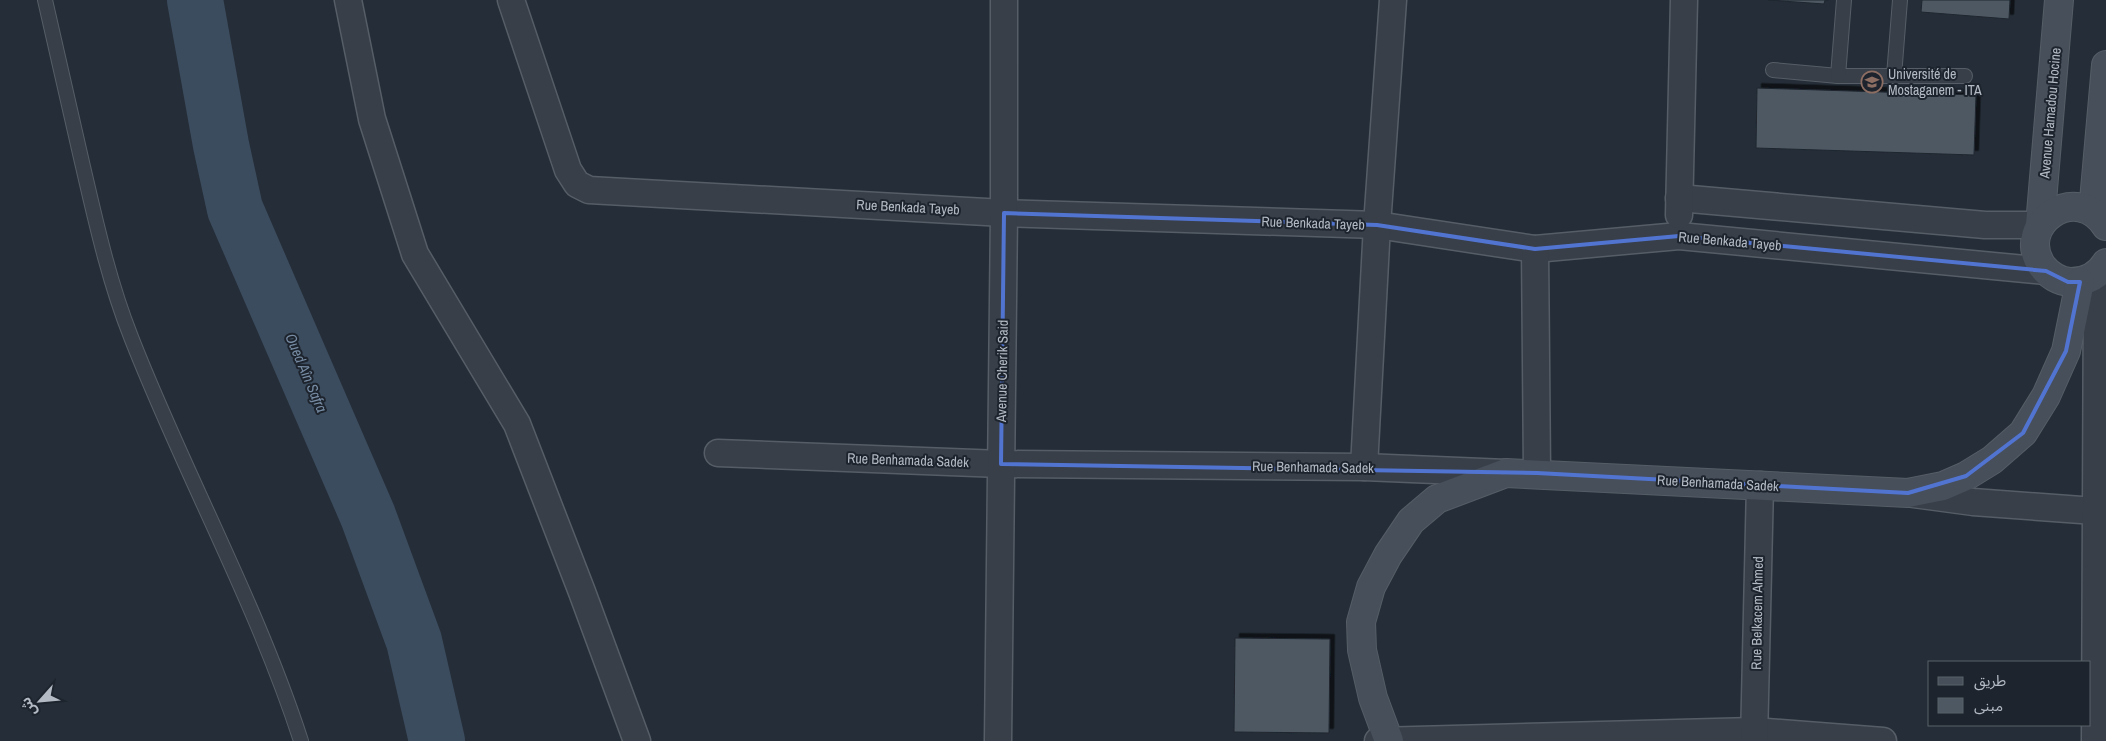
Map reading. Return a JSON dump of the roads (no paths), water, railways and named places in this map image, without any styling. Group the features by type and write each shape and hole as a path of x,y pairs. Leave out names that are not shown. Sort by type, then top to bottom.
{"main road":[{"name":"Avenue Hamadou Hocine","path":"2046,271 2039,261 2036,237 2040,225 2060,0"},
{"path":"2040,225 2048,216 2064,208 2082,208 2100,219 2106,65"},
{"path":"2046,271 2056,278 2068,282 2094,273"},
{"name":"Rue Benhamada Sadek","path":"1506,473 1537,473 1908,493 1942,486 1966,476 1992,460 2023,433 2046,396 2066,351 2094,273"},
{"path":"1389,741 1373,698 1362,650 1361,622 1371,586 1410,521 1430,504 1437,499 1506,473"}],"street":[{"path":"348,0 372,119 415,254 517,424 637,741"},
{"name":"Rue Benkada Tayeb","path":"511,0 568,170 577,184 589,190 1004,213 1378,225 1535,249 1679,236 2046,271"},
{"name":"Avenue Cherik Said","path":"998,741 1004,213 1004,0"},
{"path":"1364,467 1393,0"},
{"path":"1679,236 1684,0"},
{"path":"1679,198 1985,225 2040,225"},
{"path":"1535,249 1537,473"},
{"path":"2094,273 2101,510 2095,741"},
{"name":"Rue Benhamada Sadek","path":"718,453 1001,464 1364,467 1506,473"},
{"name":"Rue Belkacem Ahmed","path":"1754,736 1760,485"},
{"name":"Rue Benhamada Sadek","path":"1908,493 1973,502 2101,510"},
{"path":"1378,741 1754,736 1883,741"}],"lane":[{"path":"45,0 93,210 116,294 147,375 266,646 288,701 301,741"},
{"path":"1838,76 1844,0"},
{"path":"1894,76 1900,0"},
{"path":"1773,70 1838,76 1965,76"}],"waterway":[{"name":"Oued Aîn Safra","path":"195,0 221,145 235,209 368,516 414,641 437,741"}],"place":[{"name":"Université de Mostaganem - ITA","path":"1872,82"}]}
